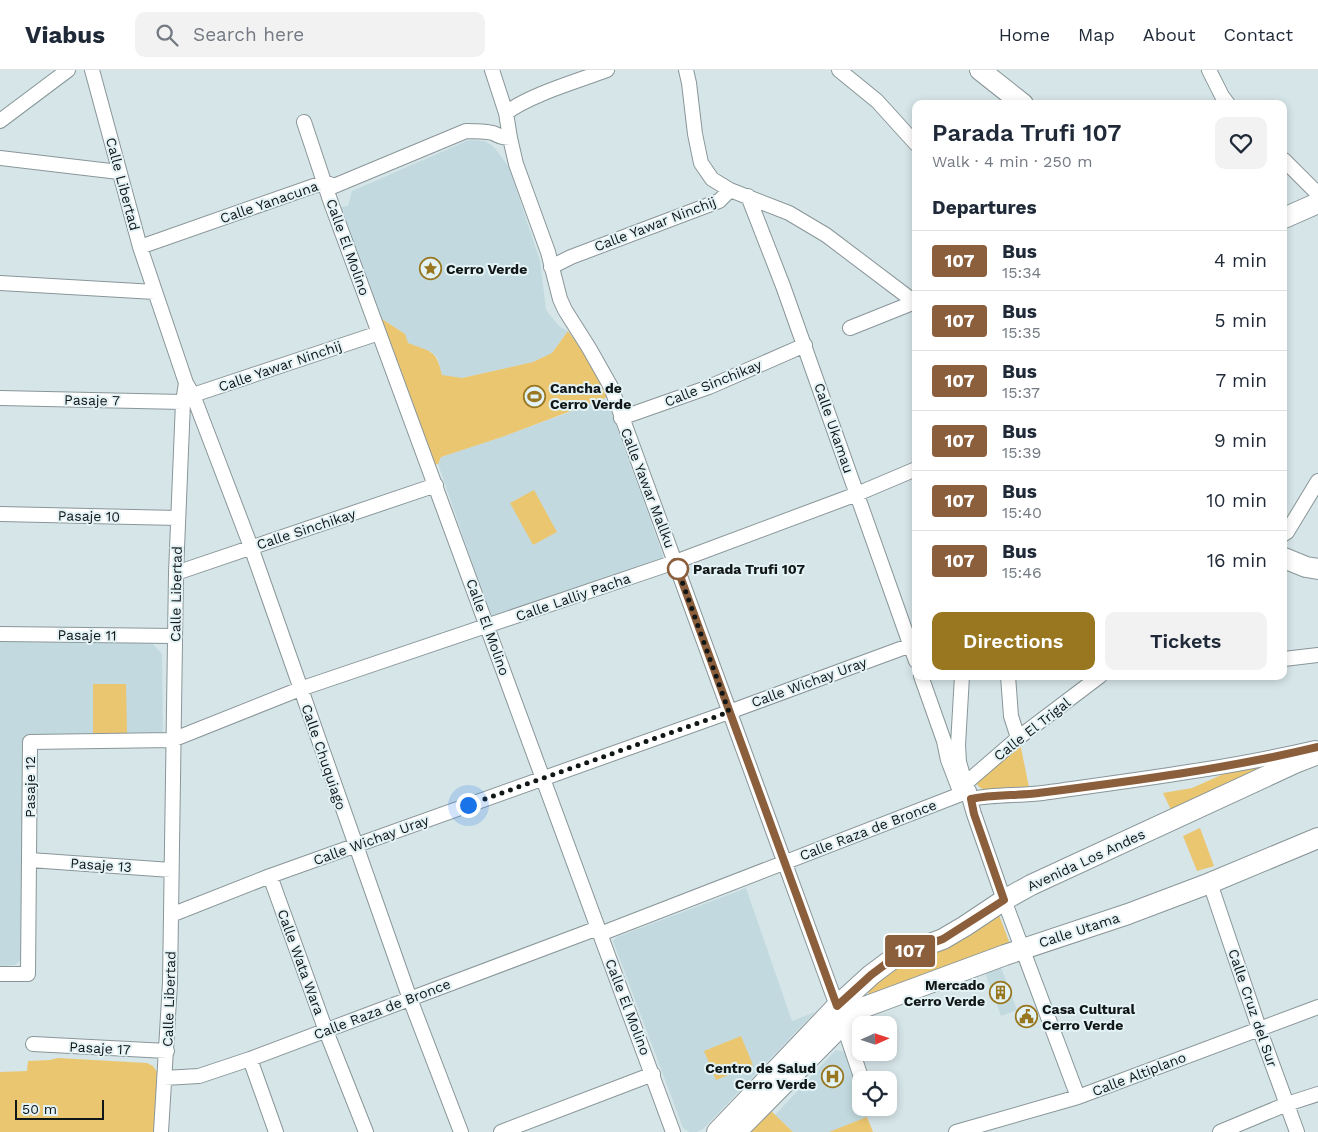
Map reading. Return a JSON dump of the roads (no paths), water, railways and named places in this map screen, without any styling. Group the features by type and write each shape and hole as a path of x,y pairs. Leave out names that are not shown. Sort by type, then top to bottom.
{"street":[{"path":"0,121 68,70"},
{"name":"Calle Libertad","path":"92,70 140,247 186,383 188,399 178,518 172,740 170,983 161,1132"},
{"name":"Calle Yawar Mallku","path":"492,70 506,114 516,164 548,252 565,310 607,380 675,562 859,1071"},
{"path":"506,114 513,107 527,100 607,70"},
{"path":"686,70 701,164 712,180 730,190 790,213 826,235 912,300"},
{"path":"839,70 878,101 912,139"},
{"path":"980,70 1018,100"},
{"path":"1213,72 1225,100"},
{"name":"Calle El Molino","path":"304,122 379,333 673,1132"},
{"name":"Calle Yanacuna","path":"140,247 325,182 334,186 466,131 481,131 503,138 510,138"},
{"path":"0,158 119,172"},
{"path":"1287,163 1318,194"},
{"name":"Calle Yawar Ninchij","path":"551,267 571,257 719,201 730,190"},
{"name":"Calle Ukamau","path":"748,196 804,345 912,650"},
{"path":"1287,217 1318,203"},
{"path":"0,282 155,292"},
{"path":"850,328 912,305"},
{"name":"Calle Yawar Ninchij","path":"188,399 379,333"},
{"name":"Calle Sinchikay","path":"621,418 709,387 804,345"},
{"name":"Pasaje 7","path":"0,398 188,399"},
{"name":"Calle Chuquiago","path":"188,399 251,547 410,999 462,1132"},
{"name":"Calle Lalliy Pacha","path":"172,740 300,689 675,562 857,494 912,471"},
{"path":"1287,532 1318,481"},
{"name":"Calle Sinchikay","path":"176,573 436,485"},
{"name":"Pasaje 10","path":"0,514 178,518"},
{"path":"1287,559 1306,567 1318,568"},
{"name":"Pasaje 11","path":"0,634 175,636"},
{"name":"Calle Wichay Uray","path":"171,916 270,876 729,712 910,645"},
{"path":"1287,659 1318,655"},
{"path":"922,680 944,741 948,760 967,792"},
{"path":"962,680 958,745 967,792 1004,900 1078,1097"},
{"path":"1008,680 1011,716 1018,738"},
{"name":"Calle El Trigal","path":"967,792 1018,738 1095,680"},
{"name":"Pasaje 12","path":"0,974 28,974 30,742 172,740"},
{"name":"Calle Raza de Bronce","path":"164,1078 199,1076 250,1059 784,864 967,792 981,797 1036,794 1202,770 1318,747"},
{"name":"Avenida Los Andes","path":"717,1132 839,1015 871,975 891,960 943,939 1004,900 1040,880 1318,754"},
{"name":"Calle Utama","path":"839,1015 1022,949 1128,914 1210,883 1318,838"},
{"name":"Pasaje 13","path":"30,860 171,870"},
{"name":"Calle Wata Wara","path":"270,876 326,1031 366,1132"},
{"name":"Calle Cruz del Sur","path":"1210,883 1297,1132"},
{"name":"Calle Altiplano","path":"956,1132 1078,1097 1318,1007"},
{"name":"Avenida Los Andes","path":"736,1132 832,1036 839,1015"},
{"name":"Pasaje 17","path":"33,1044 166,1051"},
{"path":"250,1059 276,1132"},
{"path":"501,1132 653,1074"},
{"path":"1220,1132 1287,1104 1318,1094"}],"place":[{"name":"Cerro Verde","path":"430,269"},
{"name":"Cancha de Cerro Verde","path":"534,396"},
{"name":"Parada Trufi 107","path":"678,569"},
{"name":"Mercado Cerro Verde","path":"1001,993"},
{"name":"Casa Cultural Cerro Verde","path":"1026,1017"},
{"name":"Centro de Salud Cerro Verde","path":"832,1076"}]}
